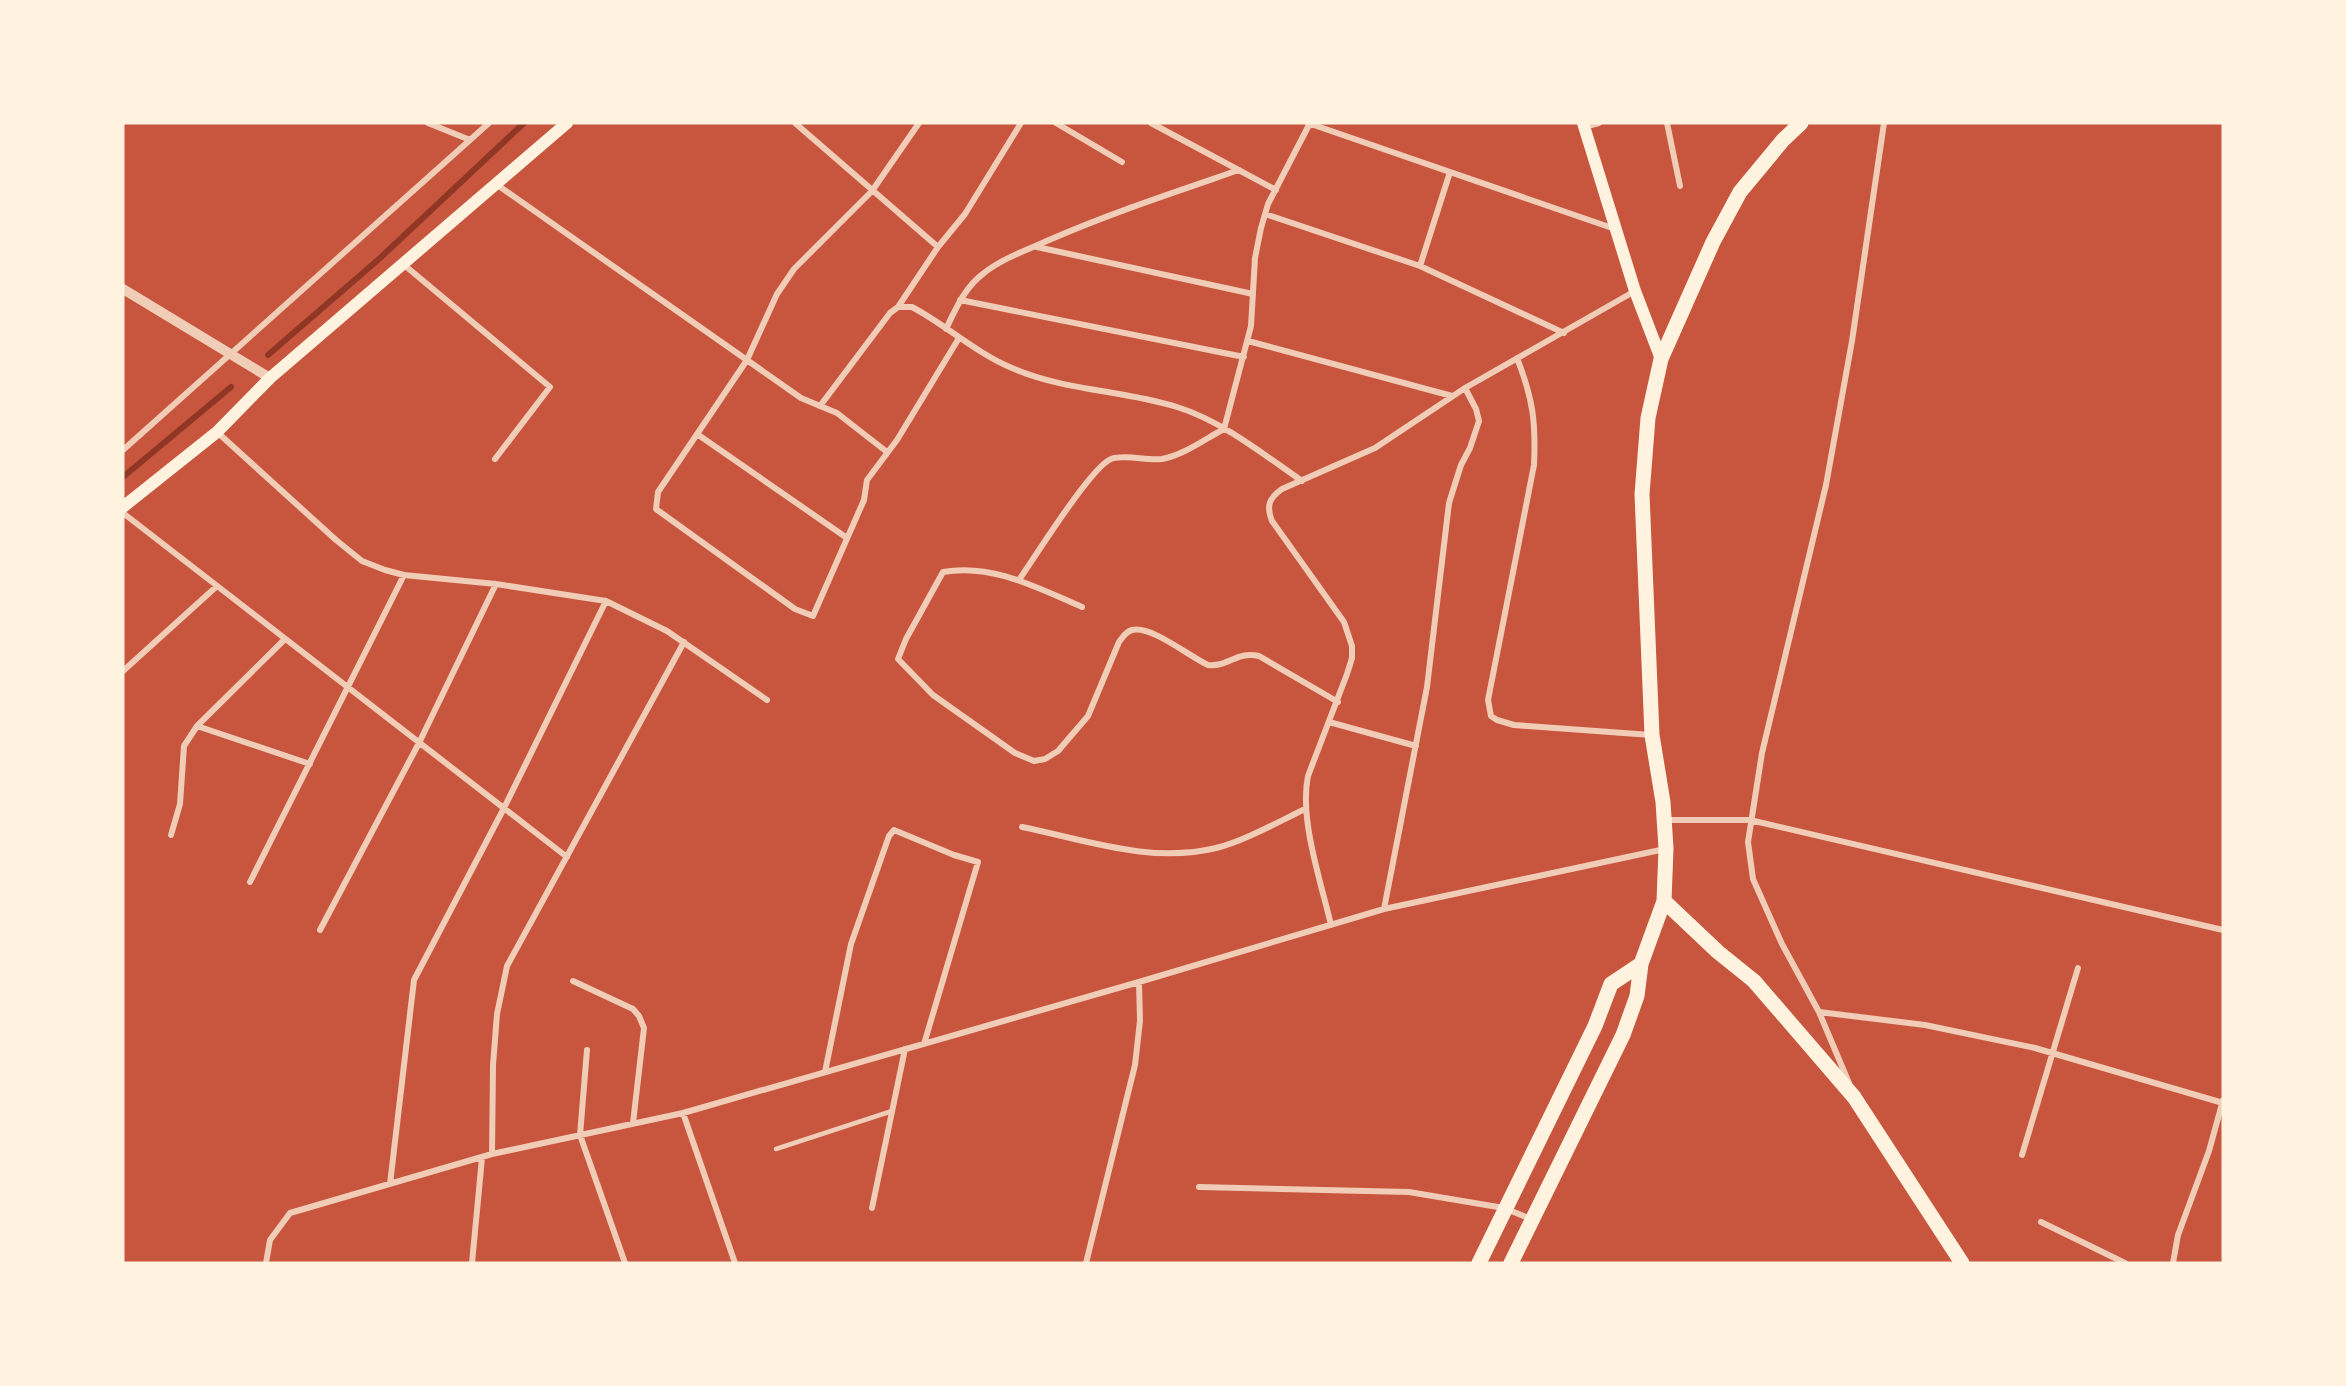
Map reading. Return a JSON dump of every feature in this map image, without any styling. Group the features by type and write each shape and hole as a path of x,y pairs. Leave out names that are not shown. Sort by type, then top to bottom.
{"main road":[{"path":"123,507 217,432 270,378 567,123"},
{"path":"1583,125 1635,291 1661,359"},
{"path":"1511,1263 1623,1035 1637,996 1641,964 1664,901 1664,820 1652,735 1642,494 1648,418 1661,359 1713,242 1740,192 1793,126"},
{"path":"1664,901 1718,952 1754,981 1854,1097 1962,1263"},
{"path":"1479,1263 1585,1047 1611,984 1641,964"}],"street":[{"path":"428,123 470,140"},
{"path":"123,450 489,123"},
{"path":"795,123 938,247"},
{"path":"919,123 872,191 794,269 777,294 747,360 658,492 656,509 795,609 813,616 864,500 867,480 897,440 960,338"},
{"path":"820,406 890,314 898,307 938,247 965,214 1022,123"},
{"path":"1056,123 1122,162"},
{"path":"1151,123 1276,190"},
{"path":"1019,580 1088,480 1102,464 1112,459 1161,459 1178,453 1224,429 1248,341 1255,258 1265,214 1309,123 1615,229"},
{"path":"1583,125 1599,123"},
{"path":"1667,123 1680,186"},
{"path":"1854,1097 1819,1012 1782,944 1753,879 1748,842 1762,753 1826,485 1852,342 1884,123"},
{"path":"946,329 960,300 983,273 1010,257 1121,211 1239,170"},
{"path":"1420,266 1450,172"},
{"path":"496,184 801,398 837,413 887,452"},
{"path":"1265,214 1420,266 1564,333"},
{"path":"1035,246 1253,294"},
{"path":"403,264 550,387 495,459"},
{"path":"123,289 270,378"},
{"path":"1331,925 1305,809 1308,776 1338,702 1352,658 1350,635 1344,622 1272,520 1268,510 1269,502 1282,489 1375,448 1465,388 1635,291"},
{"path":"960,300 1244,357"},
{"path":"898,307 912,307 984,354 1030,375 1062,385 1159,402 1196,414 1224,429 1302,481"},
{"path":"1248,341 1452,396"},
{"path":"1517,358 1530,391 1533,411 1534,465 1488,700 1491,716 1514,725 1652,735"},
{"path":"1384,909 1427,687 1449,503 1479,421 1476,409 1465,388"},
{"path":"217,432 362,561 404,575 496,585 606,601 667,631 767,700"},
{"path":"697,434 847,538"},
{"path":"123,513 567,857"},
{"path":"1082,607 1019,580 979,570 955,569 943,572 906,639 898,659 933,695 1015,753 1034,761 1045,759 1058,751 1088,716 1119,642 1125,633 1131,630 1139,629 1150,632 1208,665 1218,666 1248,653 1258,656 1338,702"},
{"path":"250,882 404,575"},
{"path":"320,930 419,743 496,585"},
{"path":"123,671 217,586"},
{"path":"390,1185 414,980 504,808 606,601"},
{"path":"171,835 180,804 184,746 197,726 285,639"},
{"path":"492,1154 493,1065 497,1014 507,966 684,642"},
{"path":"1329,722 1416,746"},
{"path":"197,726 310,764"},
{"path":"1022,827 1133,851 1166,854 1219,847 1305,809"},
{"path":"1664,820 1750,820 2223,930"},
{"path":"825,1072 851,944 889,836 894,830 954,855 978,862 924,1044"},
{"path":"266,1263 270,1240 290,1213 492,1154 683,1113 1384,909 1665,848"},
{"path":"2022,1155 2078,968"},
{"path":"573,981 633,1009 639,1016 644,1028 633,1123"},
{"path":"1086,1263 1135,1065 1140,1021 1139,982"},
{"path":"1819,1012 1924,1025 2053,1053 2223,1102 2200,1178 2178,1235 2173,1263"},
{"path":"872,1208 905,1049"},
{"path":"587,1050 580,1135 625,1263"},
{"path":"683,1113 735,1263"},
{"path":"472,1263 482,1158"},
{"path":"1199,1187 1409,1192 1504,1208 1531,1219"},
{"path":"2042,1222 2125,1263"}],"lane":[{"path":"776,1149 892,1111"}],"waterway":[{"path":"268,355 379,259 524,123"},
{"path":"123,477 231,387"}]}
